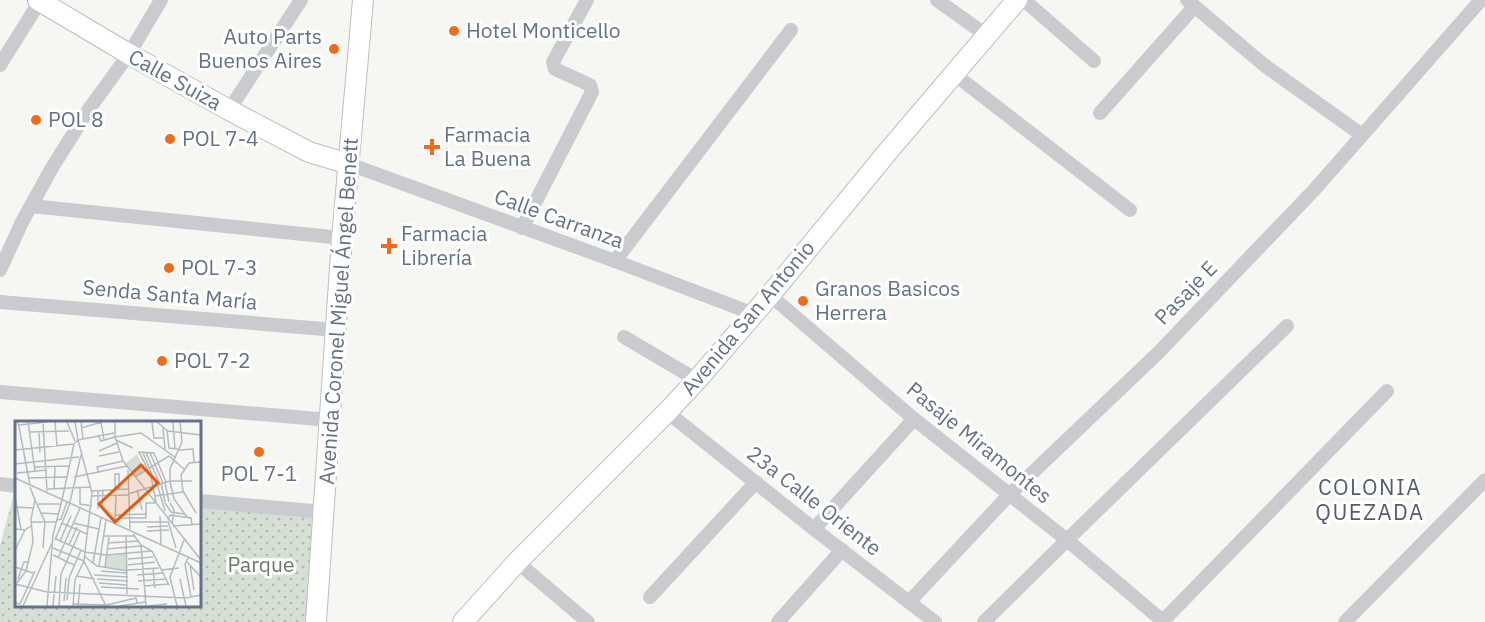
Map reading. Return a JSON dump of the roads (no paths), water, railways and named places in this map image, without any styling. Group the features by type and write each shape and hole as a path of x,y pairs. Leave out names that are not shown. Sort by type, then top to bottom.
{"street":[{"path":"0,270 52,166 89,109 129,54 161,0"},
{"path":"229,110 302,0"},
{"name":"Avenida Coronel Miguel Ángel Benett","path":"316,622 342,237 363,0"},
{"path":"522,228 592,92 590,85 555,69 553,62 587,0"},
{"path":"937,0 986,35"},
{"name":"Avenida San Antonio","path":"463,622 517,562 697,380 1017,0"},
{"path":"1024,0 1094,62"},
{"name":"Pasaje E","path":"909,602 1009,495 1159,352 1315,189 1481,0"},
{"path":"0,65 39,1"},
{"name":"Calle Suiza","path":"39,1 229,110 309,152 349,165"},
{"path":"1100,113 1191,3 1264,65 1362,135"},
{"path":"615,261 791,30"},
{"path":"954,74 1130,210"},
{"name":"Calle Carranza","path":"349,165 754,314"},
{"path":"31,206 342,237"},
{"name":"Pasaje Miramontes","path":"770,295 914,419 1067,540 1163,622"},
{"name":"Senda Santa María","path":"0,302 336,330"},
{"path":"984,622 1287,326"},
{"path":"624,337 697,380"},
{"path":"1163,622 1388,391"},
{"path":"0,392 330,420"},
{"name":"23a Calle Oriente","path":"667,412 931,621"},
{"path":"814,529 914,419"},
{"path":"1345,622 1485,480"},
{"path":"650,597 756,482"},
{"path":"0,484 15,486"},
{"path":"201,501 324,512"},
{"path":"778,622 842,550"},
{"path":"517,562 588,622"}],"place":[{"name":"Hotel Monticello","path":"454,31"},
{"name":"Auto Parts Buenos Aires","path":"334,49"},
{"name":"POL 8","path":"36,120"},
{"name":"POL 7-4","path":"170,139"},
{"name":"Farmacia La Buena","path":"432,147"},
{"name":"Farmacia Librería","path":"389,246"},
{"name":"POL 7-3","path":"169,268"},
{"name":"Granos Basicos Herrera","path":"803,301"},
{"name":"POL 7-2","path":"162,361"},
{"name":"POL 7-1","path":"259,452"}],"district":[{"name":"COLONIA QUEZADA","path":"1370,500"}],"park label":[{"name":"Parque","path":"261,565"}]}
